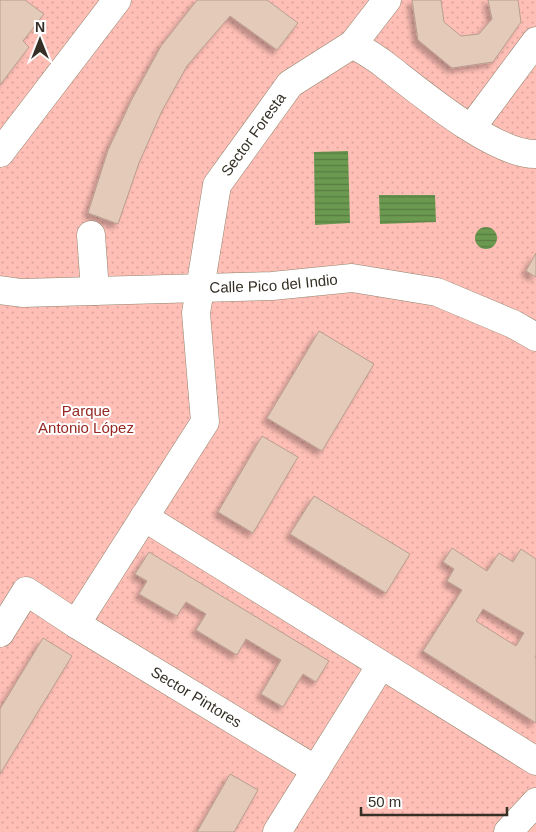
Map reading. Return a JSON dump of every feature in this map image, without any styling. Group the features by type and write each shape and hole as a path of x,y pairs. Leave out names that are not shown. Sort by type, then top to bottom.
{"street":[{"path":"0,153 117,0"},
{"name":"Sector Foresta","path":"199,288 217,185 290,84 353,44 387,0"},
{"path":"472,128 536,41"},
{"path":"353,44 383,63 436,104 503,147 536,154"},
{"path":"91,235 95,290"},
{"name":"Calle Pico del Indio","path":"0,290 22,293 272,286 352,278 437,292 513,324 536,337"},
{"path":"76,624 206,422 196,313 199,288"},
{"path":"144,517 536,761"},
{"name":"Sector Pintores","path":"0,633 26,591 76,624 316,770"},
{"path":"277,832 381,665"},
{"path":"508,832 536,802"}],"green space":[{"name":"Parque Antonio López","path":"0,0 536,0 536,832 0,832"}],"shaded area":[{"path":"348,151 350,223 315,225 314,152"},
{"path":"379,195 435,195 436,222 380,224"},
{"path":"482,227 490,227 497,234 497,242 490,249 482,249 475,242 475,234"}],"building":[{"path":"0,0 25,0 44,14 23,41 29,47 0,85"},
{"path":"197,0 267,0 298,23 277,50 230,16 187,66 162,111 139,163 118,224 88,213 108,150 132,99 161,46"},
{"path":"412,0 441,0 444,22 461,36 479,34 492,19 488,0 518,0 521,22 493,62 452,68 418,40"},
{"path":"536,253 536,277 526,271"},
{"path":"319,331 374,364 322,451 267,418"},
{"path":"262,436 298,457 253,533 218,512"},
{"path":"314,496 410,554 386,593 290,534"},
{"path":"452,548 487,571 499,553 513,562 521,549 536,559 536,723 423,651 462,590 447,581 454,569 443,562","holes":["483,609 524,633 516,646 476,621"]},
{"path":"149,552 329,661 316,682 303,674 283,707 261,694 281,660 246,639 237,655 196,630 206,614 186,602 177,616 139,594 147,581 135,574"},
{"path":"43,638 72,656 0,774 0,709"},
{"path":"230,774 258,790 234,832 197,832"}]}
